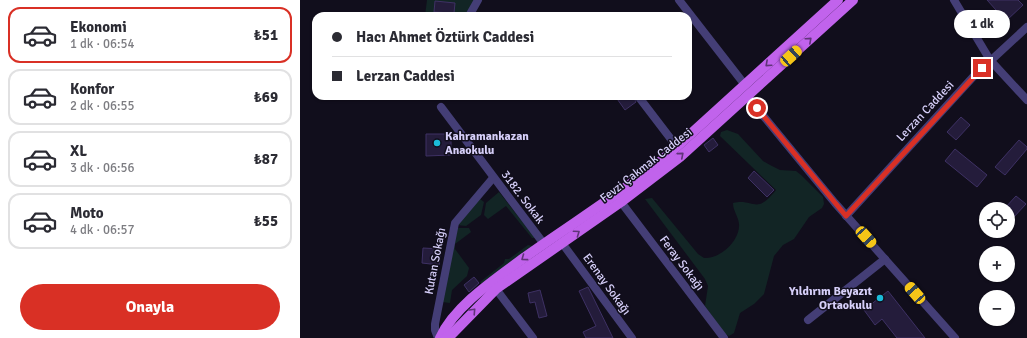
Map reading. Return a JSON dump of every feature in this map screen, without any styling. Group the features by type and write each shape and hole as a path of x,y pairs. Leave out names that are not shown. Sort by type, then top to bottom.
{"main road":[{"name":"Fevzi Çakmak Caddesi","path":"439,338 448,324 480,292 544,244 634,182 678,147 838,0"},
{"name":"Fevzi Çakmak Caddesi","path":"445,338 452,334 496,289 621,202 680,157 853,0"}],"street":[{"path":"471,12 478,0"},
{"path":"679,0 688,12"},
{"path":"954,0 990,60 1027,100"},
{"path":"692,17 745,85"},
{"name":"Lerzan Caddesi","path":"846,216 990,60 1027,27"},
{"path":"747,96 846,216 955,338"},
{"path":"641,100 678,147"},
{"name":"3182. Sokak","path":"441,107 544,244"},
{"name":"Kutan Sokağı","path":"439,338 435,330 435,324 454,224 493,178"},
{"name":"Feray Sokağı","path":"621,202 724,338"},
{"name":"Erenay Sokağı","path":"562,243 632,338"},
{"path":"808,320 885,259"},
{"path":"496,289 532,338"}],"green space":[{"path":"427,0 475,0 468,12 426,12"},
{"path":"727,130 738,134 763,161 780,170 796,171 823,197 824,204 822,208 809,217 794,239 783,245 774,256 764,294 754,304 740,313 734,333 729,336 724,333 705,306 708,286 705,279 645,199 652,198 698,254 704,258 710,258 722,253 732,244 738,233 738,221 733,203 740,202 759,204 769,198 776,190 720,136 721,132"},
{"path":"499,192 535,238 532,238 506,206 488,219 484,215 486,203"},
{"path":"480,199 484,202 481,215 466,226 457,225"},
{"path":"456,228 469,228 471,232 455,244 455,249 469,268 467,276 452,290 450,303 442,302"},
{"path":"528,245 533,246 482,284 480,282 504,263 505,259 509,259"}],"building":[{"path":"987,0 1018,0 1023,5 1006,21"},
{"path":"435,1 455,3 454,12 434,12"},
{"path":"618,100 635,100 636,102 625,110"},
{"path":"961,117 970,125 956,140 947,132"},
{"path":"426,134 451,134 451,155 426,156"},
{"path":"713,138 718,145 709,152 704,145"},
{"path":"1019,140 1027,147 1027,149 1005,175 995,167"},
{"path":"955,149 987,175 977,187 945,161"},
{"path":"754,171 774,190 767,197 748,178"},
{"path":"1016,196 1026,204 1015,216 1015,202 1010,202"},
{"path":"423,248 441,249 439,265 422,263"},
{"path":"474,277 479,283 469,292 464,285"},
{"path":"588,287 613,338 586,338 583,332 596,326 579,291"},
{"path":"540,290 547,316 539,318 535,302 530,303 528,293"},
{"path":"888,291 925,338 897,338 882,319 875,325 864,310"}],"place":[{"name":"Kahramankazan Anaokulu","path":"437,143"},
{"name":"Yıldırım Beyazıt Ortaokulu","path":"880,298"}],"route":[{"path":"757,108 846,216 931,121 982,68"}]}
